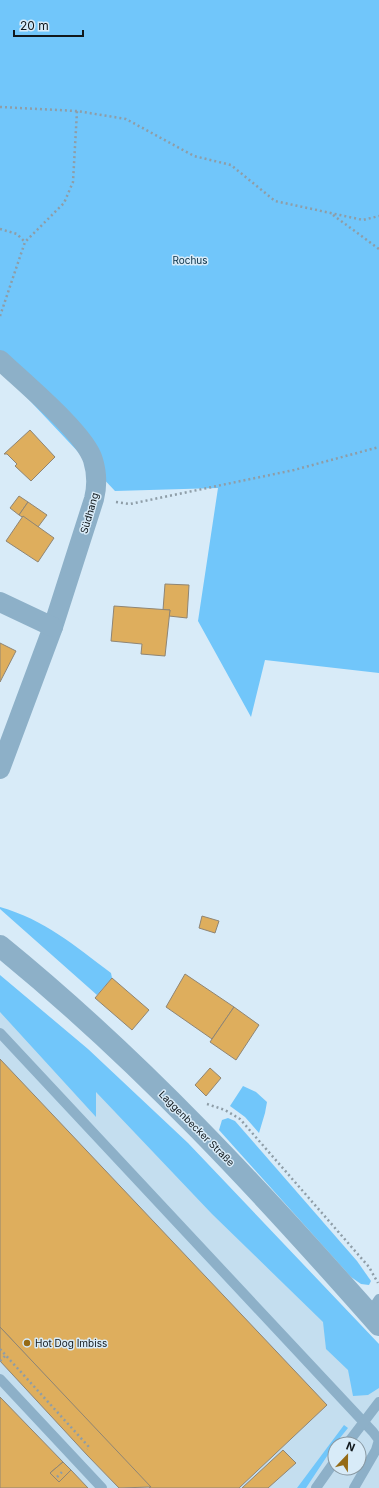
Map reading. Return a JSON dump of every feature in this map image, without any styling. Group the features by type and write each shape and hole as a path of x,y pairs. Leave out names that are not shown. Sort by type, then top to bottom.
{"street":[{"name":"Südhang","path":"0,360 81,437 93,459 97,485 94,499 53,627 0,769"},
{"path":"0,602 53,627"},
{"name":"Laggenbecker Straße","path":"0,946 31,971 148,1078 215,1144 376,1312"}],"lane":[{"path":"0,1033 318,1371 379,1440 376,1450 354,1488"},
{"path":"0,1379 102,1488"},
{"path":"352,1436 379,1402"},
{"path":"316,1488 327,1472"}],"path":[{"path":"0,107 77,111 126,119 194,156 231,165 275,201 363,220 379,216"},
{"path":"0,316 25,242 64,203 73,182 77,111"},
{"path":"331,214 379,249"},
{"path":"0,229 17,234 25,242"},
{"path":"94,499 130,504 294,470 379,447"},
{"path":"0,1349 89,1447 84,1451"},
{"path":"0,1360 6,1355"}],"shaded area":[{"path":"0,988 379,1362 379,1488 0,1488"}],"green space":[{"name":"Rochus","path":"0,0 379,0 379,673 265,660 251,717 198,621 218,488 115,491 0,369"},
{"path":"0,907 16,912 58,934 111,973 112,978 97,995 0,909"},
{"path":"0,975 88,1049 188,1143 379,1344 379,1388 368,1395 353,1396 348,1370 326,1349 323,1322 212,1214 96,1092 96,1117 0,1012"},
{"path":"243,1086 256,1092 267,1102 259,1133 245,1117 230,1106"},
{"path":"228,1118 235,1121 357,1261 371,1281 369,1285 361,1284 351,1277 219,1130 222,1120"},
{"path":"344,1425 348,1428 342,1436 336,1436"},
{"path":"327,1448 327,1456 306,1488 297,1488"}],"building":[{"path":"30,430 55,457 31,481 15,466 17,464 7,454 4,454"},
{"path":"19,496 28,502 19,515 10,508"},
{"path":"28,502 47,515 38,527 19,515"},
{"path":"23,516 54,538 38,562 6,541"},
{"path":"165,584 189,585 187,618 169,616 170,610 163,610"},
{"path":"114,606 170,610 165,656 141,654 142,644 111,641"},
{"path":"0,643 16,651 0,682"},
{"path":"202,916 219,921 215,933 199,928"},
{"path":"185,974 234,1007 212,1039 166,1007"},
{"path":"112,978 149,1010 132,1030 95,998"},
{"path":"234,1007 259,1025 236,1060 210,1042"},
{"path":"0,1059 327,1405 239,1488 150,1488 0,1327"},
{"path":"210,1068 221,1078 206,1096 195,1085"},
{"path":"0,1327 151,1487 119,1488 87,1455 0,1361"},
{"path":"0,1397 63,1462 50,1473 59,1482 71,1470 88,1488 0,1488"},
{"path":"283,1450 296,1463 268,1488 242,1488"},
{"path":"63,1462 71,1470 59,1482 50,1473"}],"place":[{"name":"Hot Dog Imbiss","path":"27,1343"}]}
